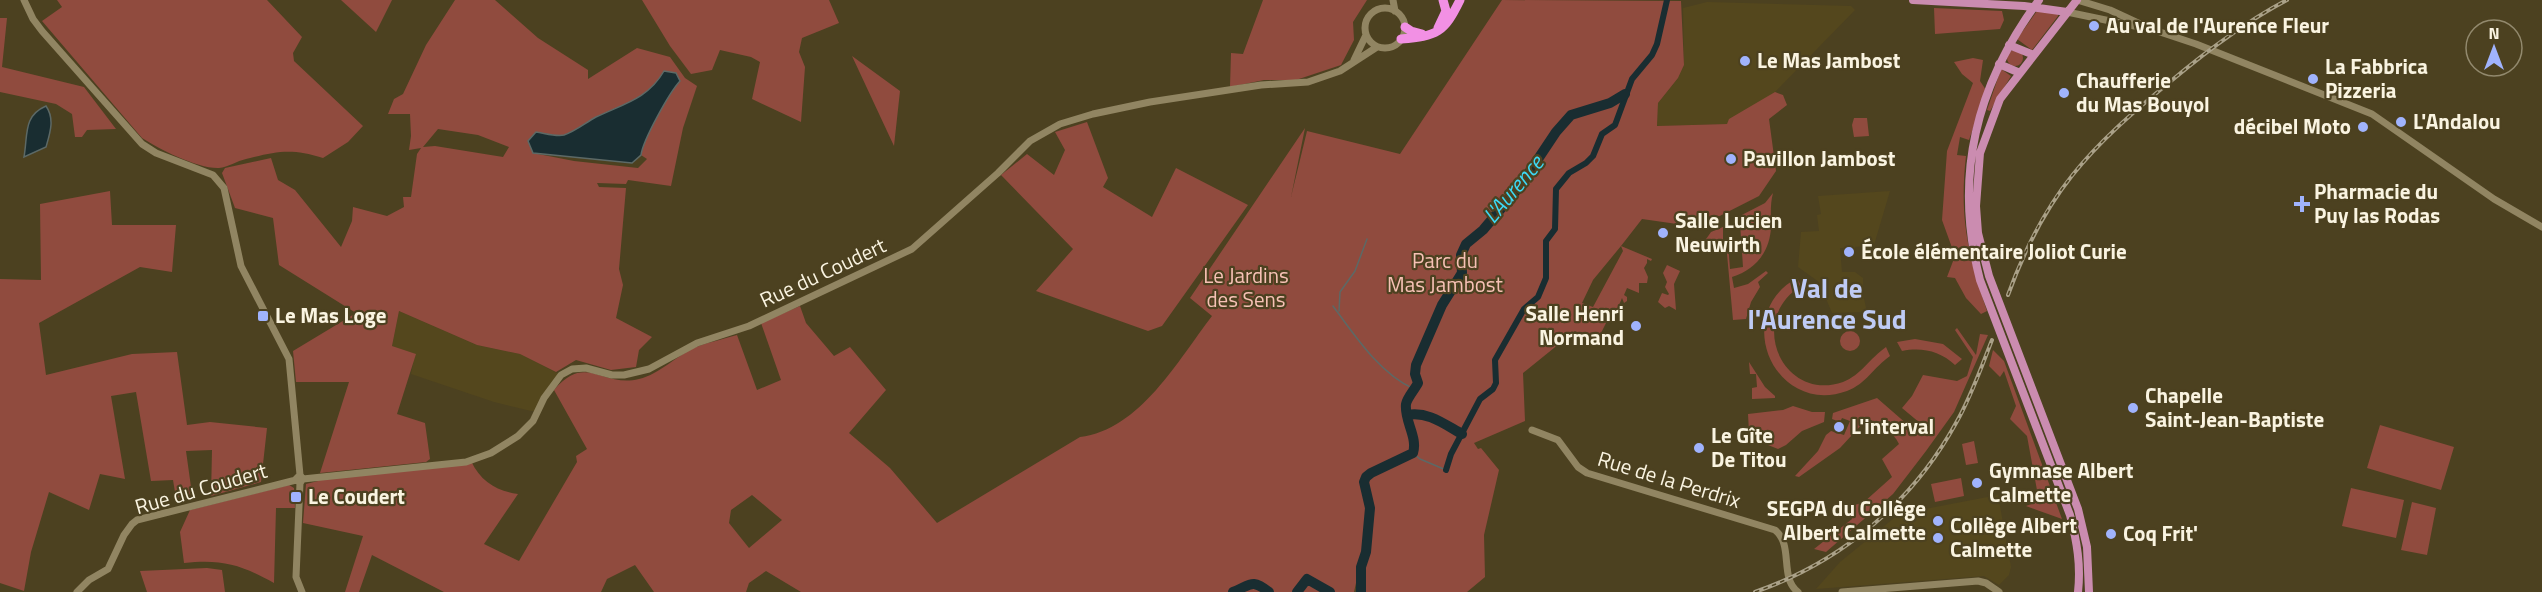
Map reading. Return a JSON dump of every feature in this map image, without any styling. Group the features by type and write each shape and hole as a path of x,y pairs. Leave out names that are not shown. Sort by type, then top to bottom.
{"highway":[{"path":"1405,27 1416,33 1430,32 1438,28 1446,11 1443,0"},
{"path":"1401,39 1432,36 1448,23 1460,0"}],"main road":[{"path":"1913,0 2012,6 2037,4 2067,12"},
{"path":"2075,0 2000,99 1980,153 1976,206 1978,233 1989,276 2078,509 2087,547 2089,592"},
{"path":"2037,4 2023,22 1999,64 1972,149 1968,198 1971,240 1980,279 2070,515 2078,546 2080,573 2078,592"},
{"path":"2012,6 2019,12 2023,22"},
{"path":"2009,45 2034,55"},
{"path":"1999,64 2020,74"}],"street":[{"path":"24,0 42,31 142,144 156,153 213,175 224,188 241,266 289,359 300,479 296,578 302,592"},
{"path":"1353,61 1366,35 1367,18 1381,8 1385,0"},
{"path":"1394,0 1395,11"},
{"path":"2075,0 2101,4 2151,29"},
{"path":"1366,35 1377,47 1388,48 1401,39 1405,27 1403,20 1395,11 1381,8"},
{"path":"2067,12 2151,29 2196,44 2372,114 2494,199 2542,227"},
{"name":"Rue du Coudert","path":"77,592 89,580 108,569 124,536 137,520 300,479 466,462 491,453 508,443 533,421 550,388 561,375 572,369 586,368 612,375 624,375 649,369 697,343 749,326 912,249 998,173 1030,141 1073,118 1206,93 1308,81 1340,71 1377,47"},
{"name":"Rue de la Perdrix","path":"1532,430 1558,440 1578,467 1587,474 1775,530 1781,534 1784,542 1789,579 1798,592"},
{"path":"1842,592 1978,581 1986,583 1999,592"}],"shaded area":[{"name":"Le Mas Jambost","path":"1707,2 1851,6 1855,10 1775,92 1727,124 1657,126 1658,103 1678,78 1684,65 1683,8"},
{"name":"École élémentaire Joliot Curie","path":"1890,191 1874,245 1855,247 1855,255 1844,256 1843,248 1840,248 1842,272 1855,272 1863,278 1863,294 1867,312 1832,313 1819,282 1798,267 1801,232 1819,231 1817,215 1821,214 1818,196"},
{"path":"399,311 477,345 520,354 561,375 538,411 531,411 494,402 411,374 415,354 392,346"},
{"name":"Collège Albert Calmette","path":"1998,495 2011,567 2009,575 1999,585 1984,576 1816,589 1840,562 1899,514"}],"green space":[{"path":"57,0 267,0 302,37 293,53 294,61 363,126 348,142 323,158 293,152 276,153 246,159 219,168 179,158 142,138 42,21 62,7"},
{"path":"341,0 392,0 376,32"},
{"path":"455,0 495,0 538,38 588,70 588,79 637,48 670,57 685,78 697,86 683,128 671,186 628,180 626,184 597,183 599,187 626,188 619,269 623,285 616,318 652,337 639,350 636,367 611,370 576,360 556,372 520,354 477,345 399,311 392,346 416,354 397,414 425,423 430,459 426,462 320,473 349,382 296,382 293,351 356,313 279,265 273,218 235,208 222,173 225,168 271,158 278,180 295,190 341,247 352,221 353,207 387,216 404,207 403,197 411,197 417,154 421,148 409,150 410,114 388,114 394,99 403,94 426,45","holes":["664,71 676,73 680,81 651,128 641,155 647,159 638,168 574,161 533,153 528,141 536,132 564,135 573,131 643,94","438,129 478,135 509,147 503,157 435,146 423,147"]},
{"path":"642,0 829,0 839,23 802,38 799,52 805,67 801,122 752,99 760,62 751,57 720,50 712,70 691,74 670,46"},
{"path":"1263,0 1367,0 1353,22 1354,40 1341,65 1296,80 1264,80 1230,87 1231,53 1243,54"},
{"path":"1502,0 1681,1 1684,65 1678,78 1658,103 1657,126 1727,124 1729,119 1775,92 1783,95 1787,105 1769,119 1776,171 1759,196 1698,227 1642,219 1621,246 1652,259 1651,261 1647,259 1644,268 1648,277 1647,283 1639,283 1639,293 1627,288 1624,295 1627,301 1624,303 1622,298 1614,317 1610,315 1595,345 1575,331 1523,373 1525,421 1474,443 1499,470 1484,535 1485,577 1467,592 1364,592 1365,584 1356,583 1354,592 801,592 766,571 749,583 746,592 654,592 635,565 607,579 601,592 444,592 372,555 359,592 345,592 363,536 303,523 306,484 318,481 318,477 471,461 480,475 490,484 503,491 518,494 484,544 519,561 577,462 576,456 587,449 554,390 565,379 585,372 626,380 647,377 696,347 737,335 757,390 781,380 761,323 800,306 806,323 834,356 850,347 886,390 849,433 890,468 937,523 1080,437 1102,432 1121,421 1156,390 1212,316 1190,298 1305,128 1291,197 1307,131 1400,154","holes":["1621,246 1623,251 1593,307 1582,303 1593,280","752,495 782,520 749,548 729,523 731,510"]},
{"path":"1934,8 2002,11 2004,20 2000,29 1935,34"},
{"path":"2037,11 2058,14 2058,16 2032,50 2017,39"},
{"path":"0,18 7,18 2,67 84,87 116,129 87,130 82,137 75,137 72,114 56,104 0,92"},
{"path":"2015,50 2023,58 2015,66 2007,58"},
{"path":"852,56 900,91 894,146"},
{"path":"1973,58 1983,60 1980,81 1986,90 1969,140 1960,137 1957,155 1966,156 1965,217 1970,253 1987,311 1981,314 1966,298 1955,278 1947,277 1955,256 1942,220 1947,151 1973,83 1962,74 1954,62"},
{"path":"2001,69 2011,76 1990,111 1987,110"},
{"path":"1854,118 1867,118 1869,136 1854,137 1852,125"},
{"path":"1087,122 1108,178 1103,187 1152,217 1176,168 1248,205 1162,326 1148,331 1036,291 1073,249 1001,175 1027,154 1054,175 1065,150 1055,132"},
{"path":"110,191 112,225 176,225 172,272 140,267 39,323 46,375 132,354 177,352 187,425 210,422 267,428 261,482 211,496 212,450 186,451 192,494 176,498 173,480 151,481 136,392 111,396 125,479 100,474 89,510 49,492 31,552 24,591 0,583 0,279 41,280 40,204"},
{"path":"1773,193 1768,244 1754,265 1732,277 1734,288 1748,284 1766,271 1768,273 1758,282 1760,287 1751,302 1746,319 1733,320 1726,243 1728,243 1730,269 1743,267 1740,223 1736,222 1736,218 1765,203"},
{"path":"1723,227 1723,241 1704,242 1711,232"},
{"path":"1667,265 1680,271 1674,284 1676,310 1669,306 1665,308 1658,302 1662,293 1669,294 1665,287 1667,282 1663,273"},
{"path":"1797,278 1801,286 1785,301 1776,318 1774,337 1779,355 1789,370 1803,381 1822,385 1849,379 1886,347 1890,356 1854,388 1821,395 1799,390 1782,376 1770,358 1764,337 1766,315 1777,295"},
{"path":"1957,328 1976,355 1980,334 1988,335 1954,412 1893,494 1826,552 1814,549 1852,519 1849,507 1864,502 1892,477 1882,459 1899,444 1890,433 1871,420 1864,422 1840,448 1799,477 1795,476 1818,451 1826,435 1831,431 1844,435 1850,421 1842,418 1840,422 1832,419 1833,413 1877,398 1908,425 1901,427 1904,431 1920,423 1902,408 1912,396 1923,375 1957,381 1967,376 1973,357 1955,330"},
{"path":"1850,331 1857,334 1860,341 1857,348 1850,351 1843,348 1840,341 1843,334"},
{"path":"1915,339 1943,344 1962,359 1955,365 1943,356 1930,351 1902,351 1897,342"},
{"path":"1993,350 2004,361 2062,519 2026,506 2039,501 2027,436 2010,419 2016,406 2004,371 2000,377 1989,366"},
{"path":"1749,362 1775,398 1752,399 1752,388 1757,387 1756,374 1750,374"},
{"path":"1793,406 1812,412 1825,412 1824,422 1802,431 1778,449 1753,439 1743,445 1741,433 1749,432 1748,414 1783,410"},
{"path":"2380,425 2454,447 2441,490 2367,468"},
{"path":"1974,441 1978,463 1966,465 1962,444"},
{"path":"1961,478 1964,496 1935,502 1931,484"},
{"path":"289,485 294,488 295,508 276,508 274,583 231,565 210,562 184,563 180,532 190,510"},
{"path":"2351,488 2404,500 2396,538 2342,526"},
{"path":"2412,502 2436,508 2427,555 2401,550"},
{"path":"207,568 222,570 225,592 147,592 140,571"}],"water":[{"path":"664,71 676,73 680,81 657,117 641,155 632,163 533,153 528,141 536,132 564,135 643,94"},
{"path":"46,106 51,121 46,147 24,157 30,120"}],"waterway":[{"name":"L'Aurence","path":"1446,470 1451,454 1480,399 1493,389 1496,383 1495,360 1524,309 1538,297 1546,278 1546,241 1555,229 1556,189 1569,173 1593,156 1602,134 1615,125 1632,79 1652,55 1657,44 1667,0"},
{"name":"L'Aurence","path":"1361,592 1361,567 1366,552 1370,508 1364,482 1371,473 1413,453 1414,441 1406,404 1418,383 1415,374 1416,365 1442,305 1462,273 1461,255 1466,244 1483,230 1520,186 1556,132 1571,115 1610,103 1625,94"},
{"path":"1339,311 1340,292 1355,271 1367,239"},
{"path":"1333,306 1379,364 1414,389"},
{"name":"L'Aurence","path":"1407,415 1429,417 1462,434"},
{"name":"L'Aurence","path":"1413,453 1420,459 1446,470"},
{"name":"L'Aurence","path":"1297,592 1307,579 1330,592"},
{"name":"L'Aurence","path":"1233,592 1251,584 1258,585 1269,592"}],"railway":[{"path":"2008,295 2022,259 2054,200 2093,151 2142,105 2199,58 2242,27 2287,0"},
{"path":"1755,592 1787,579 1845,546 1896,504 1918,479 1956,423 1971,393 1992,340"}],"place":[{"name":"Au val de l'Aurence Fleur","path":"2094,26"},
{"name":"Le Mas Jambost","path":"1745,61"},
{"name":"La Fabbrica Pizzeria","path":"2313,79"},
{"name":"Chaufferie du Mas Bouyol","path":"2064,93"},
{"name":"L'Andalou","path":"2401,122"},
{"name":"décibel Moto","path":"2363,127"},
{"name":"Pavillon Jambost","path":"1731,159"},
{"name":"Pharmacie du Puy las Rodas","path":"2302,204"},
{"name":"Salle Lucien Neuwirth","path":"1663,233"},
{"name":"École élémentaire Joliot Curie","path":"1849,252"},
{"name":"Le Mas Loge","path":"263,316"},
{"name":"Salle Henri Normand","path":"1636,326"},
{"name":"Chapelle Saint-Jean-Baptiste","path":"2133,408"},
{"name":"L'interval","path":"1839,427"},
{"name":"Le Gîte De Titou","path":"1699,448"},
{"name":"Gymnase Albert Calmette","path":"1977,483"},
{"name":"Le Coudert","path":"296,497"},
{"name":"SEGPA du Collège Albert Calmette","path":"1938,521"},
{"name":"Coq Frit'","path":"2111,534"},
{"name":"Collège Albert Calmette","path":"1938,538"}],"district":[{"name":"Val de l'Aurence Sud","path":"1827,304"}],"park label":[{"name":"Parc du Mas Jambost","path":"1445,273"},
{"name":"Le Jardins des Sens","path":"1246,288"}]}
